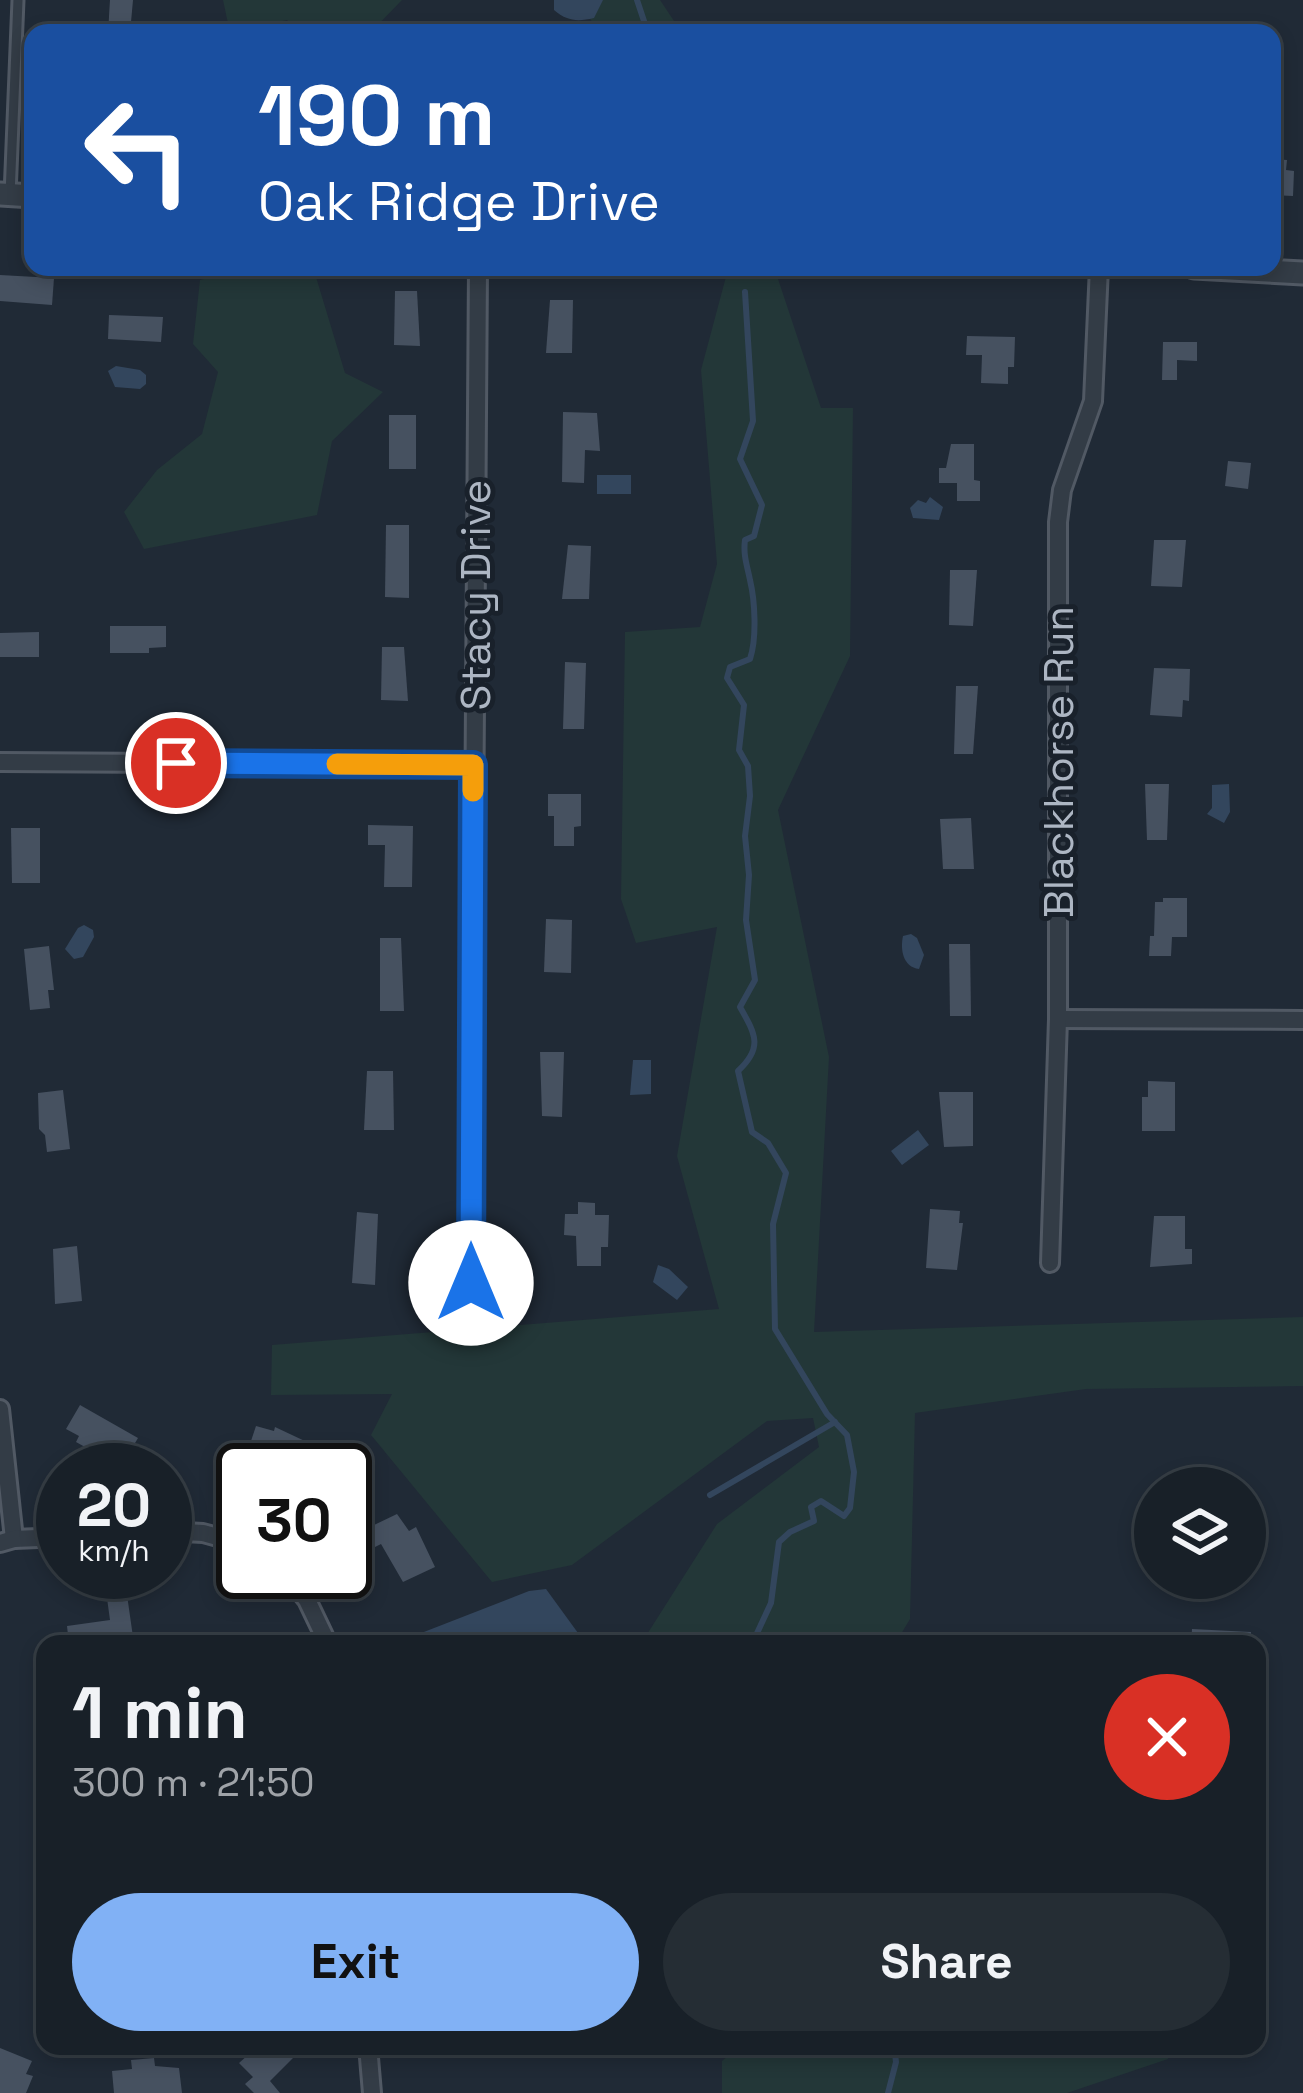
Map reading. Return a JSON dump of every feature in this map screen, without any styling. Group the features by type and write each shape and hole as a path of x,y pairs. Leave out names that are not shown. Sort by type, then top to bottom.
{"street":[{"name":"Stacy Drive","path":"471,1283 478,276"},
{"name":"Blackhorse Run","path":"1050,1263 1058,1019 1058,522 1062,490 1093,401 1100,276"},
{"path":"0,763 473,765"},
{"path":"1058,1019 1303,1020"},
{"path":"0,1408 7,1541"},
{"path":"306,1599 324,1635"},
{"path":"369,2055 372,2093"}],"lane":[{"path":"5,194 18,0"}],"green space":[{"path":"223,0 402,0 379,24 290,24 287,20 228,24"},
{"path":"577,0 660,0 676,24 594,24"},
{"path":"316,276 345,373 383,392 332,441 317,515 144,549 124,512 157,470 202,434 218,372 193,344 200,280"},
{"path":"726,276 777,276 821,408 853,408 850,656 778,810 829,1057 814,1332 1303,1317 1303,1386 1086,1389 915,1413 910,1619 900,1635 647,1635 717,1524 819,1447 813,1418 767,1421 572,1565 492,1582 371,1435 392,1394 271,1395 272,1345 719,1309 677,1156 717,927 636,943 621,899 625,632 700,627 717,564 701,370"},
{"path":"729,2055 1168,2055 1168,2059 1067,2093 722,2093 722,2061"}],"water":[{"path":"554,0 603,0 594,18 577,20 554,10"},
{"path":"116,366 140,370 146,384 140,389 115,387 108,371"},
{"path":"597,475 631,475 631,494 597,494"},
{"path":"930,497 943,507 939,520 913,518 910,508"},
{"path":"1229,784 1230,812 1224,823 1207,814 1212,808 1212,785"},
{"path":"84,925 93,930 94,937 83,957 74,959 65,949"},
{"path":"911,934 924,955 919,969 909,965 903,952 903,936"},
{"path":"633,1060 651,1060 651,1094 630,1095"},
{"path":"918,1130 929,1145 902,1165 891,1151"},
{"path":"658,1265 688,1287 677,1300 653,1282"},
{"path":"546,1589 579,1635 416,1635 529,1591"}],"building":[{"path":"110,0 133,0 131,24 109,24"},
{"path":"1281,160 1287,160 1286,170 1294,171 1293,196 1281,195"},
{"path":"0,275 54,278 52,305 0,301"},
{"path":"395,291 417,291 420,346 394,345"},
{"path":"550,300 573,300 572,353 546,353"},
{"path":"109,315 163,317 161,342 108,339"},
{"path":"967,336 1015,337 1008,384 981,383 982,355 966,355"},
{"path":"1163,342 1197,342 1197,361 1177,360 1177,380 1162,380"},
{"path":"563,412 597,413 600,451 585,450 584,483 562,482"},
{"path":"389,415 416,415 416,469 389,469"},
{"path":"951,444 974,444 974,480 980,481 980,501 957,501 957,483 939,483 939,468 946,468"},
{"path":"1228,461 1251,463 1248,489 1225,486"},
{"path":"386,525 409,525 409,598 385,597"},
{"path":"1154,540 1186,540 1182,587 1151,586"},
{"path":"568,545 591,546 589,599 562,599"},
{"path":"950,570 977,570 973,626 949,625"},
{"path":"110,626 166,626 166,647 149,648 149,653 110,653"},
{"path":"39,632 39,657 0,657 0,633"},
{"path":"382,647 404,647 408,701 381,700"},
{"path":"565,662 586,663 584,729 563,729"},
{"path":"1154,668 1190,669 1189,701 1183,700 1182,717 1150,715"},
{"path":"956,686 978,686 973,754 954,754"},
{"path":"1145,784 1169,784 1167,840 1147,840"},
{"path":"548,794 581,794 581,826 574,827 574,846 554,846"},
{"path":"971,818 974,869 943,869 940,819"},
{"path":"368,825 413,826 412,887 384,887 385,845 368,845"},
{"path":"11,828 40,828 40,883 12,883"},
{"path":"1187,898 1187,937 1172,937 1171,956 1149,956 1155,902"},
{"path":"546,919 572,920 571,973 544,972"},
{"path":"380,938 401,938 404,1011 380,1011"},
{"path":"949,944 970,944 971,1016 950,1016"},
{"path":"49,946 54,990 48,990 50,1008 30,1010 24,949"},
{"path":"540,1052 564,1052 562,1117 542,1116"},
{"path":"367,1071 393,1071 394,1130 364,1130"},
{"path":"1148,1081 1175,1082 1175,1131 1142,1131 1142,1097 1148,1097"},
{"path":"63,1090 70,1149 47,1152 45,1135 39,1129 38,1093"},
{"path":"939,1092 973,1092 973,1146 944,1147"},
{"path":"578,1202 595,1203 595,1215 609,1215 608,1247 601,1247 601,1266 577,1266 576,1236 564,1235 565,1214 578,1214"},
{"path":"930,1209 960,1211 959,1223 963,1223 957,1270 926,1268"},
{"path":"357,1212 378,1214 375,1285 352,1283"},
{"path":"1154,1216 1185,1216 1185,1249 1192,1249 1192,1264 1150,1267"},
{"path":"77,1246 82,1301 55,1304 53,1249"},
{"path":"80,1405 138,1438 135,1443 78,1443 79,1436 66,1429"},
{"path":"256,1426 274,1431 275,1427 309,1443 250,1443"},
{"path":"397,1514 409,1531 416,1527 435,1567 403,1582 381,1544 372,1548 372,1526"},
{"path":"107,1599 128,1599 133,1635 68,1635 67,1626 110,1620"},
{"path":"1192,1629 1251,1632 1251,1635 1192,1635"},
{"path":"0,2048 32,2061 26,2074 33,2076 26,2093 0,2093"},
{"path":"248,2055 296,2055 270,2081 280,2093 254,2093 245,2084 253,2077 239,2063"},
{"path":"154,2058 155,2066 179,2068 182,2093 114,2093 112,2071 132,2069 131,2060"}],"waterway":[{"path":"637,0 645,24"},
{"path":"745,292 753,421 740,459 762,505 754,536 745,540 754,609 752,650 750,659 730,667 727,678 744,705 739,750 748,766 750,796 745,836 746,920 755,980 740,1007 754,1048 738,1071 752,1132 768,1143 786,1173 773,1224 775,1329 827,1414 847,1435 854,1472 850,1508 844,1516 821,1501 811,1507 814,1521 779,1542 771,1603 756,1635"},
{"path":"710,1495 835,1422"},
{"path":"888,2093 895,2055"}],"slow traffic":[{"path":"337,764 473,765 473,791"}],"route":[{"path":"176,763 473,765 471,1283"}]}
